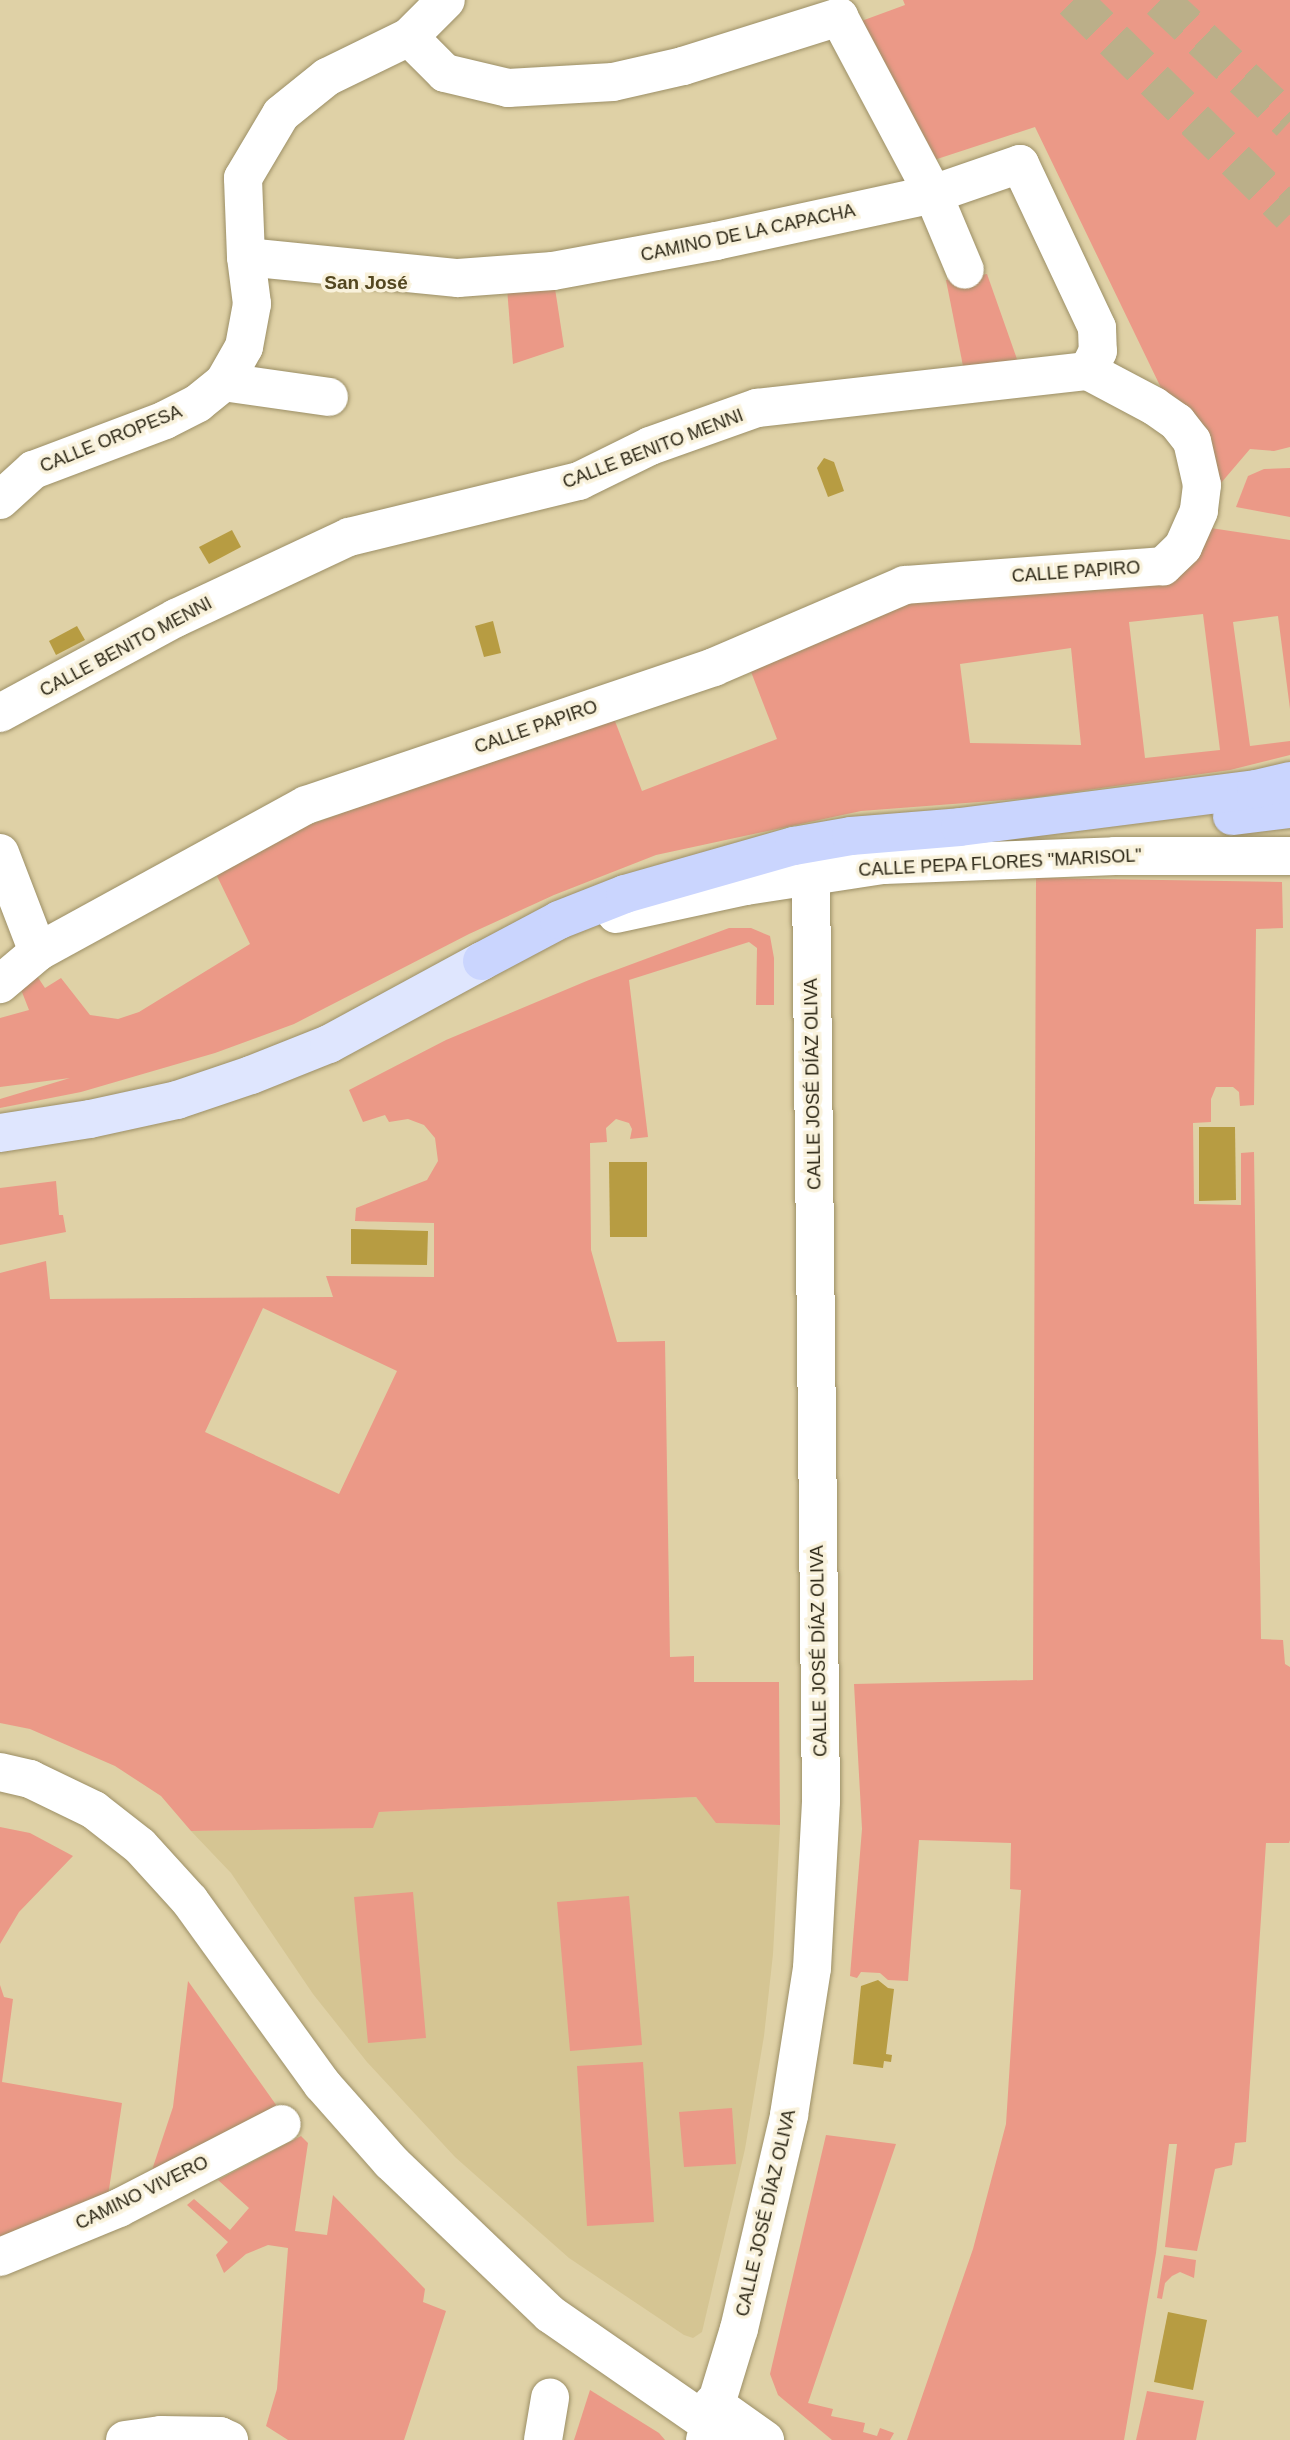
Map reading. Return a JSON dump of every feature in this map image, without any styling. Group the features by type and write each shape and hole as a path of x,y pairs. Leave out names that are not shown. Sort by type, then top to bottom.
{"highway":[{"path":"802,861 851,836 972,825 1242,791 1290,781"},
{"path":"482,961 559,920 625,894 802,861 1290,809"}],"main road":[{"path":"0,1133 90,1119 177,1100 251,1075 329,1044 482,961"}],"street":[{"name":"CALLE OROPESA","path":"0,500 33,470 165,420 198,403 224,382 244,347 252,304 246,257 243,178 281,114 327,77 409,37 446,0"},
{"path":"409,37 445,73 508,89 613,82 683,66 839,17 933,194 965,270"},
{"name":"CAMINO DE LA CAPACHA","path":"246,257 458,278 553,271 716,241 933,194 1020,164 1097,328 1098,351 1088,372"},
{"name":"CALLE PAPIRO","path":"0,985 38,952 306,804 714,667 905,585 1163,566 1183,547 1199,511 1202,485 1192,441 1177,422 1154,405 1088,372"},
{"name":"CALLE BENITO MENNI","path":"0,713 176,618 349,537 579,481 650,446 757,408 1088,372"},
{"path":"224,382 329,397"},
{"path":"0,853 38,952"},
{"name":"CALLE PEPA FLORES \"MARISOL\"","path":"802,861 884,865 1115,856 1290,856"},
{"name":"CALLE JOSÉ DÍAZ OLIVA","path":"715,2425 786,2128 812,1968 821,1802 802,861"},
{"path":"0,1772 30,1779 94,1810 140,1846 190,1901 322,2084 391,2162 455,2225 559,2301 715,2425 765,2440"},
{"name":"CAMINO VIVERO","path":"0,2257 119,2208 282,2124"},
{"path":"543,2440 550,2398"},
{"path":"125,2440 161,2435 220,2436 229,2440"}],"shaded area":[{"path":"903,0 1290,0 1290,447 1274,451 1250,449 1221,483 1163,392 1035,127 931,161 856,23 905,5"},
{"path":"987,274 1018,362 963,366 946,280"},
{"path":"554,282 564,347 513,364 507,288"},
{"path":"824,458 834,462 844,491 828,497 817,468"},
{"path":"1290,468 1290,517 1236,507 1248,476 1264,469"},
{"path":"1204,527 1290,540 1290,709 1278,616 1233,622 1250,746 1290,741 1290,755 1230,770 1030,798 861,811 656,855 554,895 469,934 294,1024 215,1053 81,1092 0,1108 0,1099 70,1078 0,1087 0,1018 29,1010 20,987 37,976 45,988 61,978 90,1015 118,1019 139,1012 250,944 216,874 281,835 613,716 642,791 777,739 748,664 912,594 1161,578","holes":["1203,614 1220,750 1145,758 1129,622","1071,648 1081,745 970,743 960,664"]},
{"path":"232,530 241,547 209,564 199,547"},
{"path":"493,621 501,653 484,657 475,626"},
{"path":"77,626 85,640 56,655 49,641"},
{"path":"1036,878 1282,882 1283,928 1256,929 1254,1105 1240,1106 1239,1092 1233,1087 1216,1087 1211,1099 1211,1122 1193,1123 1194,1204 1241,1205 1241,1153 1254,1152 1261,1639 1283,1640 1285,1664 1290,1667 1290,1840 1289,1843 1266,1843 1246,2142 1235,2143 1232,2165 1215,2169 1197,2251 1165,2247 1177,2144 1169,2144 1156,2253 1124,2440 907,2440 973,2249 1006,2124 1021,1890 1010,1889 1011,1843 919,1840 908,1981 888,1980 880,1973 861,1972 857,1978 850,1976 862,1829 854,1684 1033,1680"},
{"path":"729,928 751,928 770,936 774,958 774,1005 756,1005 757,948 749,942 629,980 648,1137 630,1139 632,1129 629,1123 616,1119 606,1128 607,1142 590,1143 591,1250 617,1342 665,1341 670,1657 694,1656 694,1682 779,1682 780,1825 716,1823 696,1797 379,1812 373,1828 191,1831 161,1796 115,1766 30,1729 0,1723 0,1273 46,1261 50,1299 333,1297 326,1276 434,1277 434,1223 355,1221 356,1208 427,1180 438,1161 435,1138 424,1125 408,1119 389,1122 385,1115 363,1122 349,1090 446,1040 589,980","holes":["263,1308 397,1371 339,1494 205,1432"]},
{"path":"1199,1127 1235,1127 1236,1200 1199,1201"},
{"path":"609,1162 647,1162 647,1237 610,1237"},
{"path":"56,1181 59,1215 63,1215 66,1232 0,1245 0,1188"},
{"path":"351,1229 428,1231 427,1265 351,1264"},
{"path":"696,1797 717,1823 780,1825 773,1954 764,2036 745,2149 702,2332 693,2338 684,2335 569,2258 455,2157 367,2062 313,1994 231,1873 191,1831 372,1828 379,1812"},
{"path":"0,1827 30,1833 73,1856 19,1912 0,1944"},
{"path":"413,1892 426,2038 368,2043 354,1897"},
{"path":"629,1896 642,2045 570,2051 557,1902"},
{"path":"878,1980 894,1989 886,2054 892,2055 891,2062 884,2061 883,2068 853,2064 861,1986"},
{"path":"188,1981 279,2109 151,2173 173,2107"},
{"path":"0,1985 4,1997 13,1999 2,2082 122,2103 108,2196 0,2240"},
{"path":"643,2062 654,2222 587,2226 577,2066"},
{"path":"732,2108 736,2164 684,2167 679,2112"},
{"path":"826,2135 896,2144 808,2403 833,2409 831,2416 865,2423 863,2432 877,2436 880,2428 894,2433 890,2440 832,2440 778,2395 770,2374"},
{"path":"301,2136 308,2143 295,2231 327,2235 333,2195 425,2289 423,2302 446,2311 404,2440 288,2440 266,2426 277,2389 288,2248 268,2245 246,2254 224,2273 216,2255 228,2242 187,2205 194,2199 230,2230 249,2208 218,2180"},
{"path":"1164,2255 1196,2260 1194,2278 1180,2272 1172,2276 1165,2283 1162,2299 1157,2298"},
{"path":"1168,2312 1207,2320 1193,2390 1154,2382"},
{"path":"590,2390 659,2433 665,2440 574,2440"},
{"path":"1147,2391 1204,2401 1196,2440 1136,2440"}],"tunnel":[{"path":"1073,0 1290,214"},
{"path":"1160,0 1290,122"}],"district":[{"name":"San José","path":"366,283"}]}
